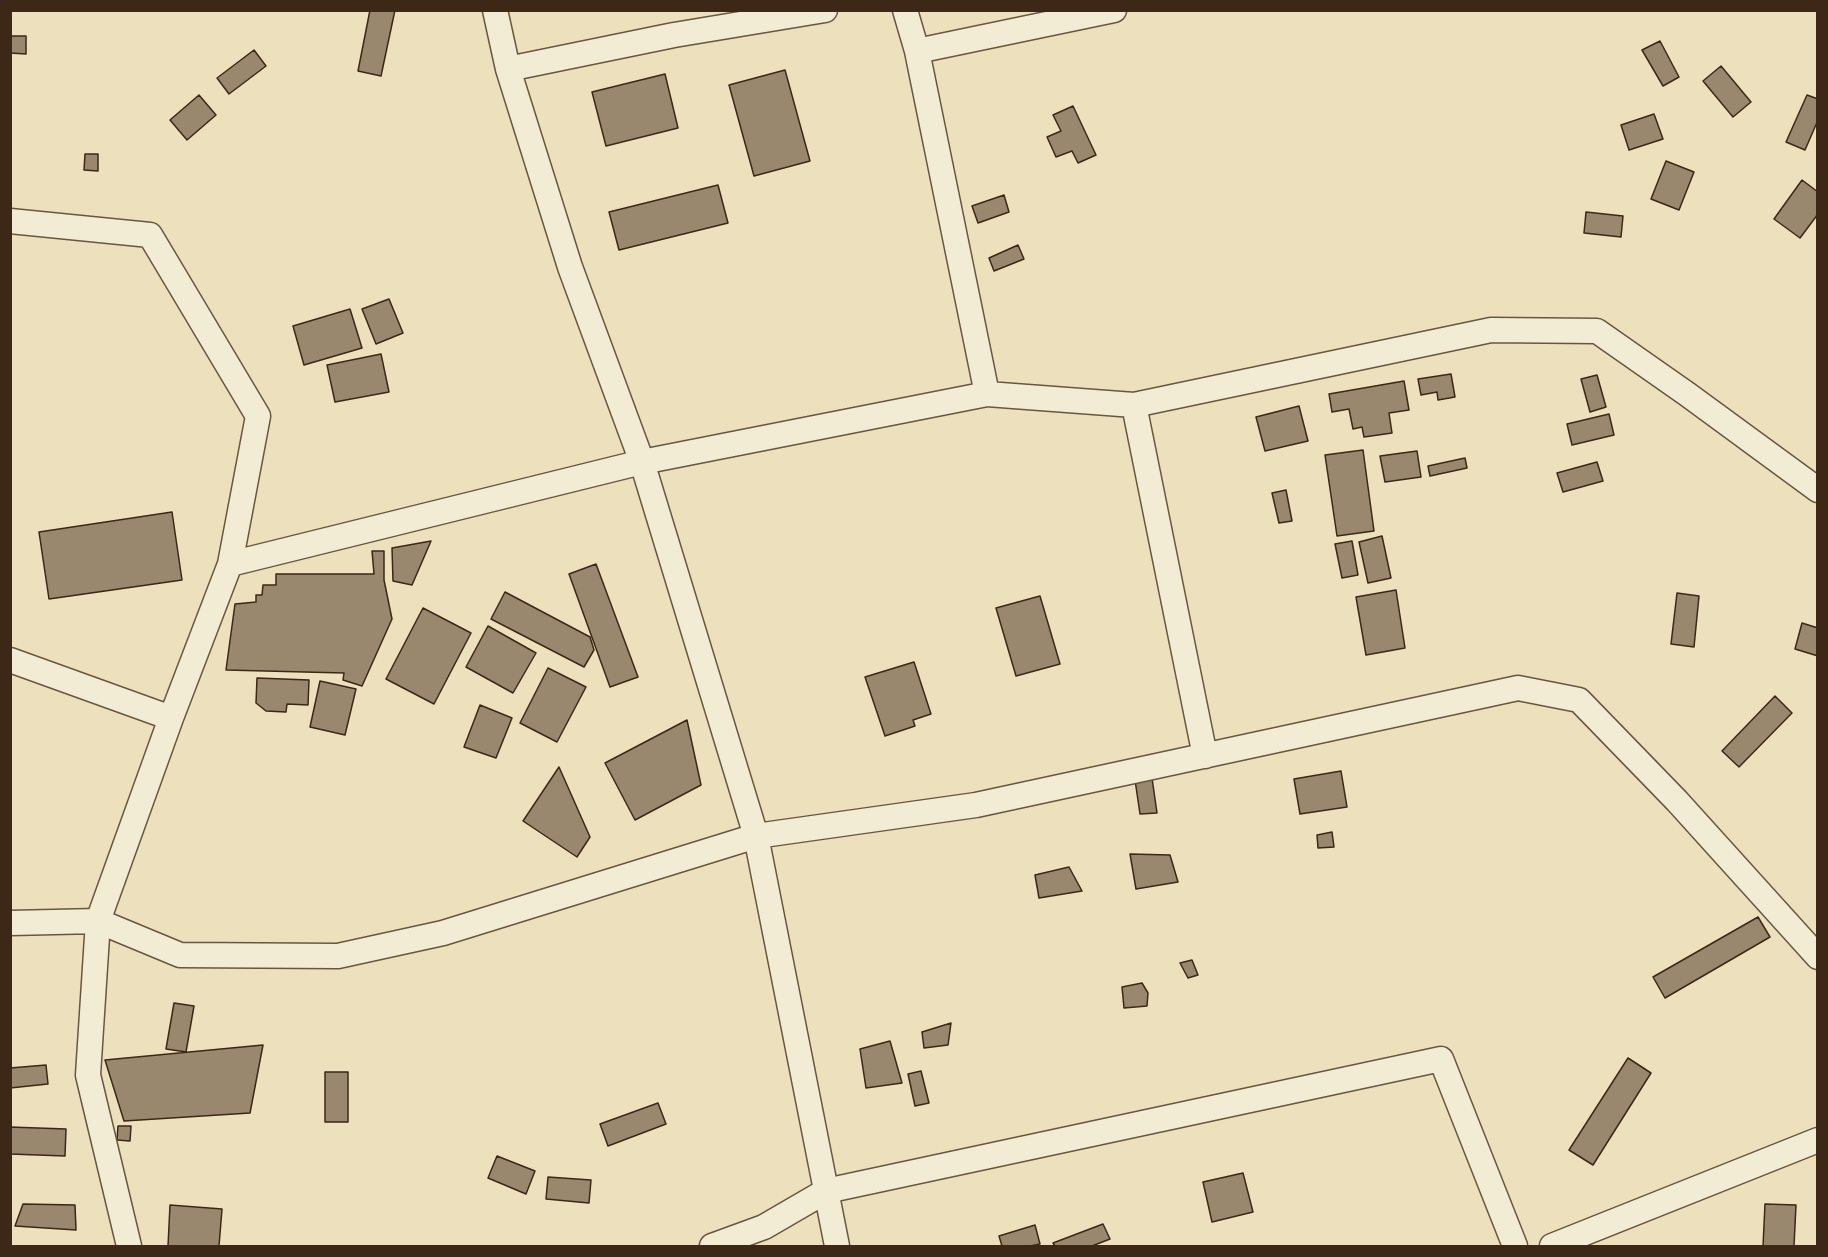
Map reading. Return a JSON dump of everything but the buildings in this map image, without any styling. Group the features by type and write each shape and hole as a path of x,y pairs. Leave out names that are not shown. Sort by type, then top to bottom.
{"street":[{"path":"495,10 508,69 570,267 642,462 756,836 837,1246"},
{"path":"508,69 674,35 825,10"},
{"path":"905,10 917,51 987,393"},
{"path":"917,51 1114,10"},
{"path":"10,221 150,235 258,416 230,564 171,718 98,921 88,1075 129,1246"},
{"path":"230,564 642,462 987,393 1134,405 1491,330 1597,331 1687,393 1818,490"},
{"path":"1134,405 1205,756"},
{"path":"10,660 171,718"},
{"path":"10,923 98,921 180,955 338,956 443,933 756,836 976,805 1518,688 1580,700 1677,801 1818,957"},
{"path":"712,1246 764,1227 826,1191 1441,1059 1515,1246"},
{"path":"1552,1246 1818,1140"}]}
